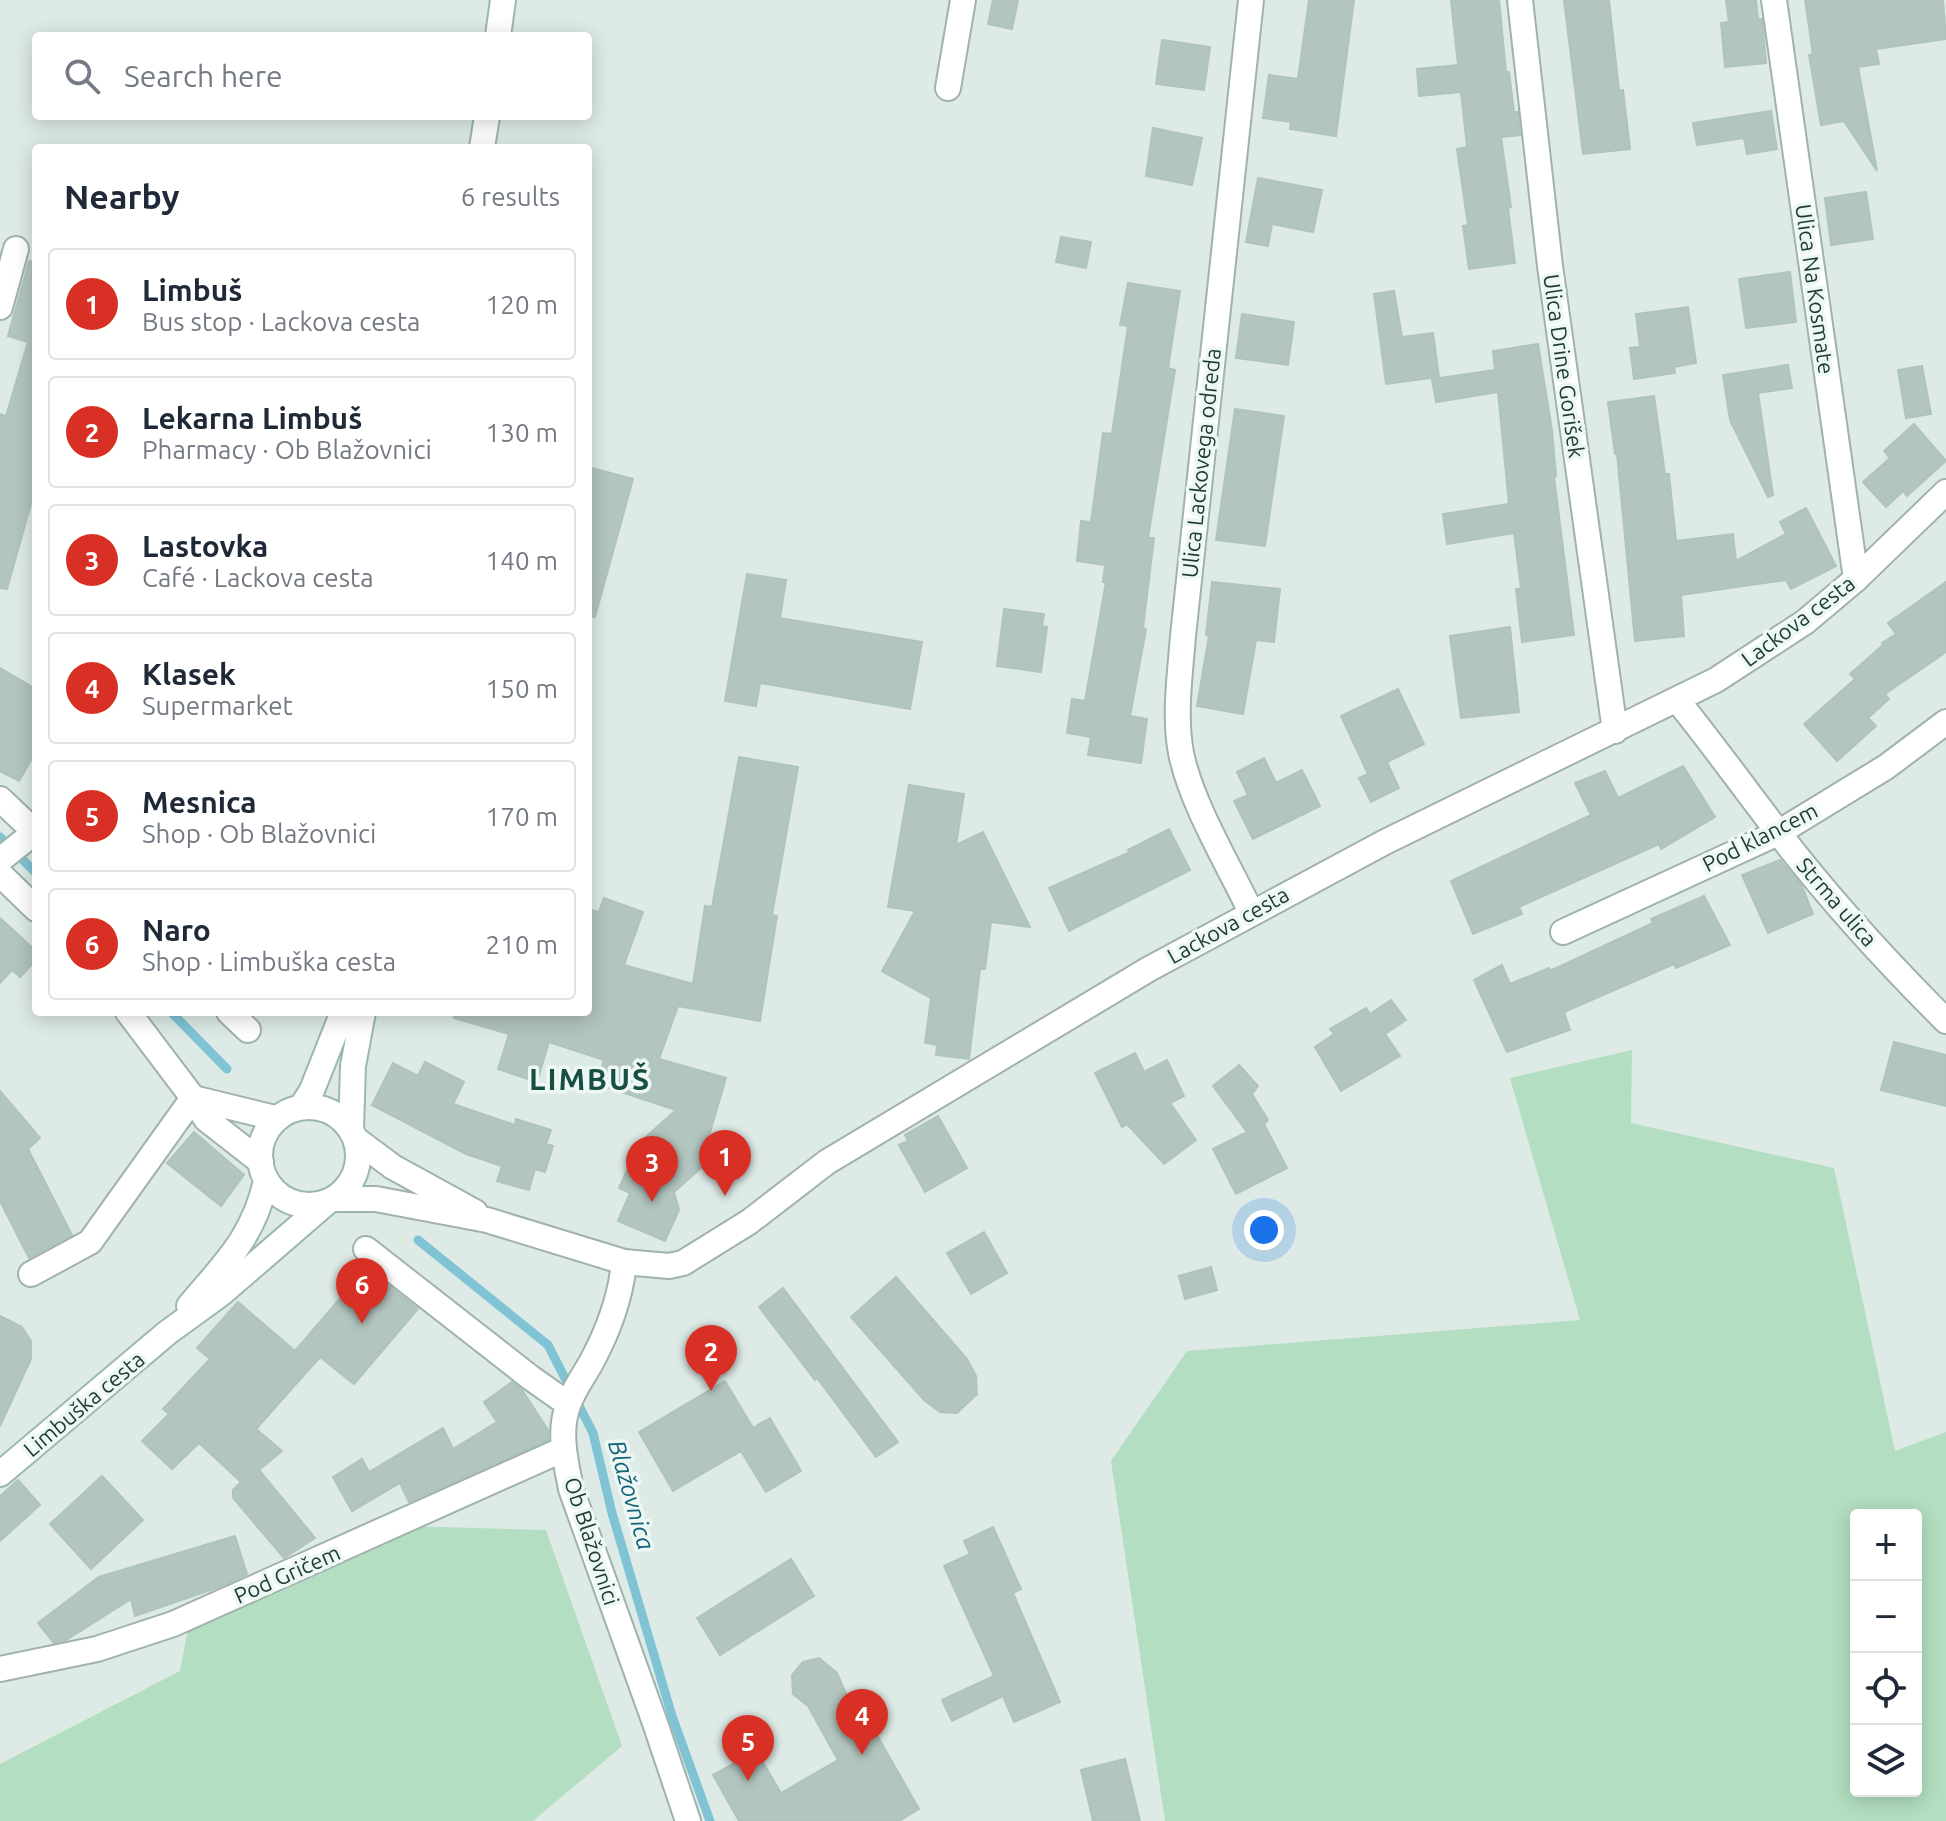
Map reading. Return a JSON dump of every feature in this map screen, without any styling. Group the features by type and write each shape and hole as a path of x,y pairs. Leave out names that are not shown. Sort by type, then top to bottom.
{"street":[{"path":"499,32 503,0"},
{"path":"948,88 963,0"},
{"name":"Ulica Lackovega odreda","path":"1251,0 1183,636 1178,721 1181,753 1189,783 1251,912"},
{"name":"Ulica Drine Gorišek","path":"1520,0 1550,266 1615,731"},
{"name":"Ulica Na Kosmate","path":"1774,0 1856,579"},
{"path":"483,144 486,120"},
{"path":"0,307 17,249"},
{"name":"Lackova cesta","path":"487,1220 624,1262 669,1266 683,1263 749,1222 839,1154 1082,1007 1251,912 1385,842 1716,680 1805,622 1856,579 1946,492"},
{"name":"Strma ulica","path":"1677,700 1842,911 1946,1021"},
{"name":"Pod klancem","path":"1563,932 1778,833 1886,767 1946,722"},
{"path":"0,799 32,833"},
{"path":"32,835 0,864 32,904"},
{"path":"131,1016 206,1119 264,1172 276,1194 303,1205 376,1199 487,1220"},
{"path":"233,1016 248,1030"},
{"path":"302,1106 312,1090 341,1016"},
{"path":"167,1333 222,1293 330,1201 354,1174 353,1066 362,1016"},
{"path":"193,1098 275,1118"},
{"path":"31,1274 90,1242 193,1098"},
{"path":"167,1333 249,1231 257,1216 264,1172 265,1133 275,1118 302,1106 331,1110 393,1167 487,1220"},
{"path":"366,1249 531,1378 566,1413"},
{"name":"Ob Blažovnici","path":"624,1262 622,1288 593,1359 566,1413 564,1449 571,1489 688,1821"},
{"name":"Limbuška cesta","path":"0,1474 167,1333"},
{"name":"Pod Gričem","path":"0,1669 97,1649 173,1624 564,1449"}],"green space":[{"path":"1632,1050 1631,1123 1834,1168 1895,1451 1946,1432 1946,1821 1165,1821 1111,1461 1187,1351 1580,1320 1510,1078"},
{"path":"404,1526 546,1530 622,1746 533,1821 0,1821 0,1764 180,1671 189,1624"}],"building":[{"path":"993,0 1018,0 1012,29 988,24"},
{"path":"1309,0 1354,0 1336,136 1290,129 1291,122 1263,118 1269,75 1298,79"},
{"path":"1451,0 1499,0 1506,72 1509,72 1514,112 1518,112 1520,135 1501,137 1515,263 1469,269 1463,226 1468,225 1457,149 1467,147 1461,92 1419,96 1417,69 1458,65"},
{"path":"1564,0 1609,0 1619,91 1623,90 1630,149 1583,154"},
{"path":"1726,0 1756,0 1758,19 1762,19 1766,63 1725,67 1721,23 1729,22"},
{"path":"1805,0 1943,0 1946,39 1876,49 1879,64 1858,67 1877,171 1844,121 1821,125 1809,55 1813,54"},
{"path":"1162,40 1210,47 1204,90 1156,84"},
{"path":"1771,111 1777,149 1747,154 1744,138 1697,145 1693,123"},
{"path":"1153,128 1202,138 1192,185 1146,176"},
{"path":"1258,178 1322,190 1313,232 1272,224 1268,246 1246,242"},
{"path":"1866,192 1873,239 1831,245 1825,198"},
{"path":"1061,237 1091,242 1086,268 1056,262"},
{"path":"29,261 32,261 32,500 7,589 0,588 0,414 6,416 28,342 8,336"},
{"path":"1790,272 1796,322 1746,328 1739,279"},
{"path":"1128,283 1180,291 1168,368 1175,370 1148,538 1154,538 1143,628 1146,629 1130,716 1147,719 1141,763 1088,755 1091,737 1067,733 1072,699 1085,701 1106,582 1103,582 1105,565 1077,561 1081,521 1091,522 1103,433 1112,434 1128,326 1120,325"},
{"path":"1394,291 1402,337 1433,333 1439,377 1386,384 1374,294"},
{"path":"1688,307 1696,363 1674,367 1675,373 1634,379 1630,348 1640,347 1636,314"},
{"path":"1242,314 1294,322 1288,365 1236,358"},
{"path":"1538,344 1552,430 1554,477 1574,635 1522,642 1516,589 1521,589 1514,533 1447,544 1443,514 1509,504 1498,392 1436,402 1432,379 1495,370 1493,351"},
{"path":"1788,365 1792,388 1758,393 1773,495 1768,497 1730,420 1723,375"},
{"path":"1922,366 1931,414 1906,418 1898,370"},
{"path":"1654,396 1665,474 1669,474 1676,541 1733,534 1736,561 1786,534 1780,522 1806,508 1836,566 1791,589 1786,580 1681,595 1684,636 1635,641 1617,454 1608,402"},
{"path":"1235,409 1284,416 1265,546 1216,540"},
{"path":"1914,424 1946,461 1907,496 1903,491 1886,507 1863,482 1890,458 1884,451"},
{"path":"592,468 633,479 595,617 592,617"},
{"path":"747,574 786,580 780,618 922,642 910,709 760,683 756,706 725,701"},
{"path":"1212,582 1280,589 1274,642 1256,640 1243,714 1197,706 1209,636 1206,635"},
{"path":"1946,582 1946,652 1885,694 1889,699 1868,718 1876,726 1837,761 1804,724 1855,679 1850,674 1896,634 1888,623"},
{"path":"1004,609 1044,614 1042,626 1047,627 1041,672 997,666"},
{"path":"1510,627 1519,712 1461,718 1450,636"},
{"path":"0,668 32,687 32,758 19,781 0,771"},
{"path":"1398,689 1424,744 1387,762 1399,788 1371,802 1359,778 1368,774 1341,716"},
{"path":"739,757 798,767 772,915 777,916 760,1021 678,1006 659,1059 726,1078 704,1153 710,1160 674,1192 679,1210 665,1241 618,1221 630,1193 619,1188 639,1143 676,1110 597,1084 604,1060 549,1042 537,1082 498,1069 509,1034 454,1018 592,1016 592,910 599,912 604,898 643,912 624,965 693,984 705,906 712,907"},
{"path":"1264,758 1276,783 1302,770 1320,806 1253,839 1234,801 1248,795 1237,772"},
{"path":"1683,766 1715,817 1661,849 1659,844 1519,907 1522,914 1473,934 1451,881 1591,815 1575,783 1605,771 1618,798"},
{"path":"909,785 964,794 956,845 983,832 1030,927 991,922 985,969 980,969 969,1059 936,1055 937,1045 925,1043 931,998 882,971 915,911 888,907"},
{"path":"1169,829 1190,870 1069,931 1049,888 1130,852 1128,850"},
{"path":"1780,860 1802,886 1813,914 1768,933 1742,875"},
{"path":"1704,896 1730,945 1676,968 1674,964 1564,1012 1570,1030 1507,1052 1474,980 1502,965 1510,984 1549,968 1550,971 1653,923 1651,919"},
{"path":"0,918 32,947 32,964 20,977 12,970 0,983"},
{"path":"1391,1000 1406,1020 1385,1034 1400,1056 1341,1091 1315,1047 1334,1034 1330,1029 1366,1008 1370,1014"},
{"path":"1894,1042 1946,1055 1946,1106 1881,1090"},
{"path":"1135,1053 1144,1072 1167,1060 1184,1096 1170,1103 1196,1140 1164,1164 1127,1124 1122,1127 1095,1073"},
{"path":"425,1062 464,1082 453,1104 515,1125 516,1119 551,1130 546,1144 553,1146 545,1172 535,1169 529,1190 497,1181 502,1166 466,1154 372,1105 393,1063 418,1076"},
{"path":"1239,1065 1258,1086 1252,1094 1268,1120 1264,1124 1287,1168 1236,1194 1213,1149 1247,1132 1213,1086"},
{"path":"0,1091 40,1138 28,1149 72,1235 29,1258 0,1201"},
{"path":"938,1116 967,1168 925,1192 899,1145 908,1141 905,1135"},
{"path":"194,1132 244,1175 221,1206 167,1163"},
{"path":"984,1232 1007,1273 971,1294 947,1253"},
{"path":"1211,1267 1217,1290 1185,1299 1179,1276"},
{"path":"366,1268 418,1309 354,1384 320,1357 256,1429 282,1451 259,1470 315,1538 284,1558 233,1498 233,1490 241,1482 199,1443 172,1469 142,1441 169,1414 163,1409 210,1359 197,1348 238,1302 295,1351"},
{"path":"896,1277 967,1359 976,1376 977,1394 957,1413 940,1412 924,1400 851,1317"},
{"path":"783,1288 898,1442 876,1457 759,1307"},
{"path":"0,1316 22,1327 31,1341 31,1359 0,1426"},
{"path":"725,1381 753,1428 770,1418 801,1471 766,1492 741,1451 673,1491 639,1432"},
{"path":"512,1382 522,1390 548,1430 548,1440 409,1502 400,1483 352,1511 333,1477 362,1459 369,1472 443,1428 453,1449 497,1422 484,1402"},
{"path":"102,1476 143,1520 91,1569 50,1524"},
{"path":"18,1480 40,1505 0,1541 0,1496"},
{"path":"993,1527 1021,1589 1013,1593 1060,1702 1014,1722 1003,1696 952,1721 942,1700 994,1676 944,1566 970,1554 964,1541"},
{"path":"235,1536 247,1574 219,1587 135,1616 131,1599 66,1640 54,1643 38,1623 99,1577"},
{"path":"791,1559 814,1596 720,1655 697,1618"},
{"path":"819,1658 837,1673 847,1696 853,1693 919,1809 899,1821 739,1821 713,1775 756,1751 781,1793 838,1760 808,1706 793,1694 792,1675 803,1662"},
{"path":"1125,1759 1140,1821 1093,1821 1081,1770"}],"waterway":[{"name":"Blažovnica","path":"0,837 32,869"},
{"name":"Blažovnica","path":"175,1016 227,1069"},
{"name":"Blažovnica","path":"418,1240 548,1345 593,1433 612,1513 672,1716 710,1821"}],"place":[{"name":"Limbuš","path":"725,1196"},
{"name":"Lastovka","path":"652,1202"},
{"name":"Naro","path":"362,1324"},
{"name":"Lekarna Limbuš","path":"711,1391"},
{"name":"Klasek","path":"862,1755"},
{"name":"Mesnica","path":"748,1781"}],"district":[{"name":"LIMBUŠ","path":"590,1080"}]}
